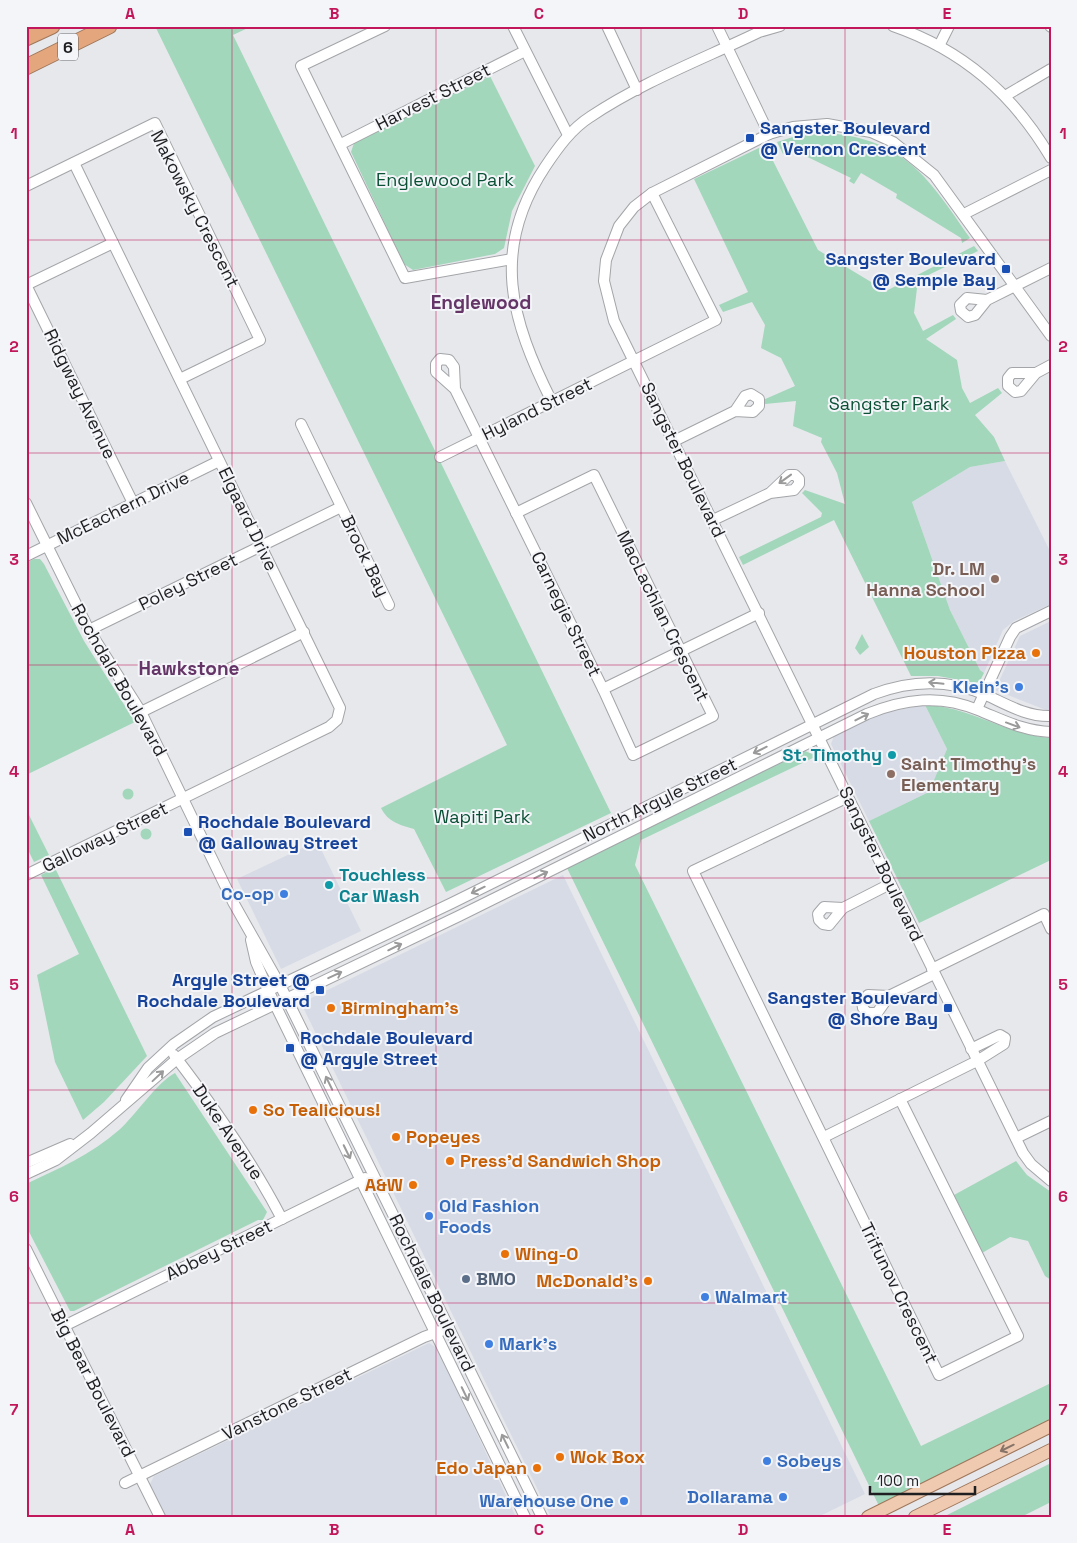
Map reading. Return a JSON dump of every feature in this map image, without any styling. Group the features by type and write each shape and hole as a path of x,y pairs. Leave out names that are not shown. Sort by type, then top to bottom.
{"highway":[{"name":"6","path":"26,38 52,26"},
{"name":"6","path":"26,67 109,26"}],"main road":[{"path":"868,1517 1051,1426"},
{"path":"915,1517 1051,1450"},
{"path":"877,1517 903,1499"}],"street":[{"path":"385,26 301,66 341,144 405,278 512,259"},
{"path":"514,26 568,136"},
{"path":"607,26 637,90"},
{"path":"717,26 769,134"},
{"path":"552,402 530,360 517,322 512,259 519,218 533,185 568,136 589,117 637,90 759,32 780,26"},
{"path":"892,26 939,46 962,60 1018,108 1051,158"},
{"path":"939,46 949,26"},
{"name":"Harvest Street","path":"341,144 526,51"},
{"path":"1005,96 1051,70"},
{"name":"Makowsky Crescent","path":"26,186 155,123 260,340 180,379"},
{"name":"Sangster Boulevard","path":"1051,336 934,175 917,159 893,142 871,132 827,124 792,128 769,134 652,193 634,207 619,226 606,260 604,281 614,321 759,613 977,1062 1031,1164 1051,1180"},
{"name":"Elgaard Drive","path":"74,163 340,708 337,720 329,727 183,799"},
{"path":"964,214 1051,170"},
{"name":"Hyland Street","path":"440,457 716,320 652,193"},
{"path":"26,285 113,242"},
{"path":"987,300 1051,268"},
{"name":"Ridgway Avenue","path":"26,285 133,503"},
{"path":"1036,373 1051,365"},
{"name":"Carnegie Street","path":"455,389 603,689 679,650 759,613"},
{"path":"674,441 735,411"},
{"name":"Brock Bay","path":"301,424 388,605"},
{"name":"McEachern Drive","path":"26,556 219,461"},
{"name":"MacLachlan Crescent","path":"516,513 594,475 713,716 633,755 603,689"},
{"path":"713,520 770,493"},
{"name":"Rochdale Boulevard","path":"26,503 89,630 141,712 251,937 265,956 280,985 542,1517"},
{"name":"Poley Street","path":"89,630 341,507"},
{"path":"977,709 1010,637 1016,628 1051,611"},
{"path":"141,712 304,632"},
{"name":"North Argyle Street","path":"121,1107 148,1068 169,1048 213,1017 452,903 874,694 908,684 939,683 984,694 1033,715 1051,716"},
{"name":"North Argyle Street","path":"121,1107 177,1059 216,1033 867,714 906,701 942,700 977,709 1013,726 1034,731 1051,732"},
{"name":"Trifunov Crescent","path":"848,797 693,871 939,1375 1018,1336 900,1099"},
{"name":"Galloway Street","path":"26,875 183,799"},
{"path":"843,908 890,884"},
{"path":"889,996 933,971 1044,914 1051,929"},
{"name":"Rochdale Boulevard","path":"251,937 256,962 268,990 525,1517"},
{"path":"824,1137 977,1062 1004,1044 1005,1038 1000,1035 971,1048"},
{"name":"Duke Avenue","path":"169,1048 214,1109 255,1170 282,1219"},
{"path":"26,1174 56,1160 76,1142 108,1121 121,1107"},
{"path":"1016,1138 1051,1121"},
{"path":"26,1163 54,1149 76,1142"},
{"name":"Abbey Street","path":"64,1326 373,1174"},
{"name":"Big Bear Boulevard","path":"26,1249 160,1517"},
{"name":"Vanstone Street","path":"125,1483 424,1337 449,1328"}],"shaded area":[{"name":"Dr. LM Hanna School","path":"1005,461 1051,553 1051,604 1014,621 1003,630 984,673 980,670 950,610 912,502 970,467"},
{"path":"1051,621 1051,710 1046,710 995,690 1020,636"},
{"name":"Saint Timothy's Elementary","path":"925,705 947,749 929,792 869,821 831,744 834,736 882,713"},
{"path":"317,841 361,931 281,969 237,879"},
{"path":"563,875 865,1494 818,1517 551,1517 301,1003"},
{"path":"429,1343 437,1348 516,1517 164,1517 149,1486 154,1476"}],"green space":[{"name":"Wapiti Park","path":"155,26 252,26 233,35 611,813 446,892 414,829 391,820 381,808 507,745"},
{"name":"Englewood Park","path":"490,76 535,166 512,211 504,248 495,254 413,270 404,264 351,152 354,143"},
{"path":"828,133 855,137 877,144 913,166 928,181 970,238 962,243 961,238 896,198 897,194 861,173 854,184 849,181 851,178 793,150 783,154 777,142 796,136"},
{"name":"Sangster Park","path":"765,145 818,250 886,291 974,246 978,251 918,280 914,313 923,331 953,315 956,319 926,339 957,360 962,388 970,403 998,388 1002,393 975,415 994,437 1005,461 970,467 912,502 950,610 980,670 984,673 980,681 976,683 938,676 911,676 834,520 743,565 739,557 821,517 822,513 802,493 805,490 845,504 837,473 821,442 822,438 793,426 796,401 765,404 763,400 795,386 781,358 761,348 765,325 752,302 723,312 719,305 748,292 694,179"},
{"path":"34,559 40,559 44,564 84,641 135,722 26,775 26,563"},
{"path":"862,634 869,647 860,655 855,648"},
{"path":"925,705 957,710 1019,732 1051,738 1051,860 919,923 869,821 929,792 947,749"},
{"path":"805,751 817,756 641,840 635,865 921,1446 1051,1383 1051,1422 880,1508 567,868"},
{"path":"128,788 134,794 128,800 122,794"},
{"path":"26,809 49,855 34,862 26,846"},
{"path":"146,828 152,834 146,840 140,834"},
{"path":"55,868 147,1056 104,1102 83,1120 55,1062 37,975 79,954 41,875"},
{"path":"175,1073 267,1212 263,1220 258,1220 74,1311 70,1311 26,1226 26,1184 74,1160 109,1139 168,1077"},
{"path":"1016,1161 1027,1175 1051,1192 1051,1280 1045,1276 1028,1241 1010,1237 982,1253 954,1195"},
{"path":"1051,1463 1051,1502 1021,1517 943,1517"}],"place":[{"name":"Sangster Boulevard @ Vernon Crescent","path":"750,138"},
{"name":"Sangster Boulevard @ Semple Bay","path":"1006,269"},
{"name":"Dr. LM Hanna School","path":"995,579"},
{"name":"Houston Pizza","path":"1036,653"},
{"name":"Klein's","path":"1019,687"},
{"name":"St. Timothy","path":"892,755"},
{"name":"Saint Timothy's Elementary","path":"891,774"},
{"name":"Rochdale Boulevard @ Galloway Street","path":"188,832"},
{"name":"Touchless Car Wash","path":"329,885"},
{"name":"Co-op","path":"284,894"},
{"name":"Argyle Street @ Rochdale Boulevard","path":"320,990"},
{"name":"Birmingham's","path":"331,1008"},
{"name":"Sangster Boulevard @ Shore Bay","path":"948,1008"},
{"name":"Rochdale Boulevard @ Argyle Street","path":"290,1048"},
{"name":"So Tealicious!","path":"253,1110"},
{"name":"Popeyes","path":"396,1137"},
{"name":"Press'd Sandwich Shop","path":"450,1161"},
{"name":"A&W","path":"413,1185"},
{"name":"Old Fashion Foods","path":"429,1216"},
{"name":"Wing-O","path":"505,1254"},
{"name":"BMO","path":"466,1279"},
{"name":"McDonald's","path":"648,1281"},
{"name":"Walmart","path":"705,1297"},
{"name":"Mark's","path":"489,1344"},
{"name":"Wok Box","path":"560,1457"},
{"name":"Sobeys","path":"767,1461"},
{"name":"Edo Japan","path":"537,1468"},
{"name":"Dollarama","path":"783,1497"},
{"name":"Warehouse One","path":"624,1501"}],"district":[{"name":"Englewood","path":"481,302"},
{"name":"Hawkstone","path":"189,668"}]}
